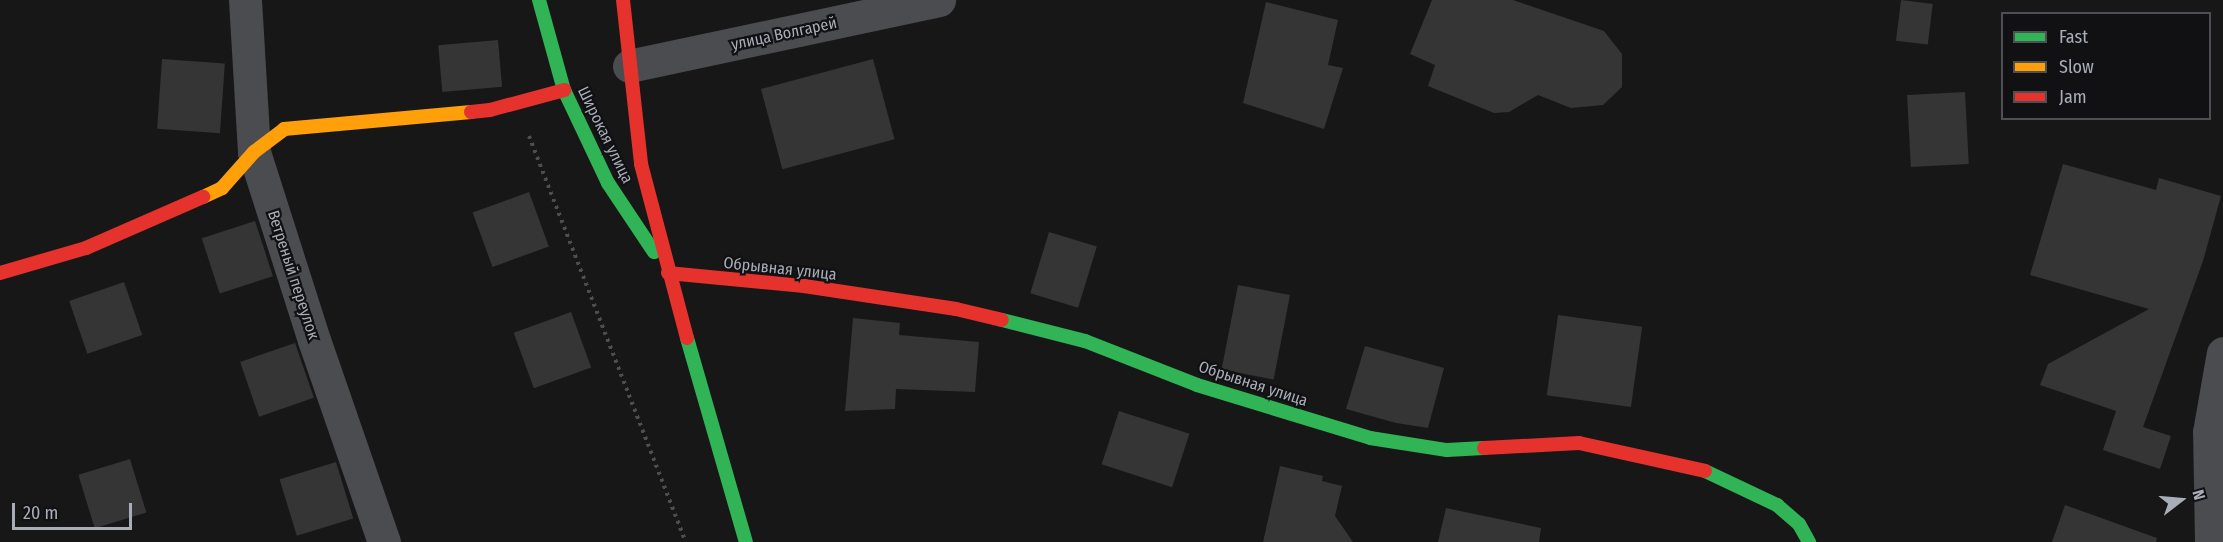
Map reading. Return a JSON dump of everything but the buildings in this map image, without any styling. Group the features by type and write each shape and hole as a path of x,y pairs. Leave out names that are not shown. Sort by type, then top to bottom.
{"street":[{"name":"Ветреный переулок","path":"245,0 254,152 314,340 384,542"},
{"name":"Широкая улица","path":"538,0 564,90 608,183 668,273"},
{"name":"Широкая улица","path":"623,0 640,164 668,273 746,542"},
{"name":"улица Волгарей","path":"629,66 939,0"},
{"path":"0,273 86,248 222,188 254,152 284,129 490,110 564,90"},
{"name":"Обрывная улица","path":"668,273 804,286 956,309 1085,341 1197,385 1370,438 1447,450 1579,443 1707,471 1777,505 1799,524 1809,542"},
{"path":"2211,542 2209,432 2223,353"}],"path":[{"path":"516,102 686,542"}],"traffic: fast":[{"path":"539,0 564,90 608,183 654,252"},
{"path":"1002,320 1085,341 1197,385 1370,438 1447,450 1484,448"},
{"path":"687,338 746,542"},
{"path":"1705,471 1777,505 1799,524 1809,542"}],"traffic: slow":[{"path":"203,197 222,188 254,152 284,129 471,112"}],"traffic: jam":[{"path":"623,0 641,164 687,338"},
{"path":"471,112 490,110 564,90"},
{"path":"0,273 86,248 203,197"},
{"path":"668,273 804,286 956,309 1002,320"},
{"path":"1484,448 1579,443 1705,471"}]}
